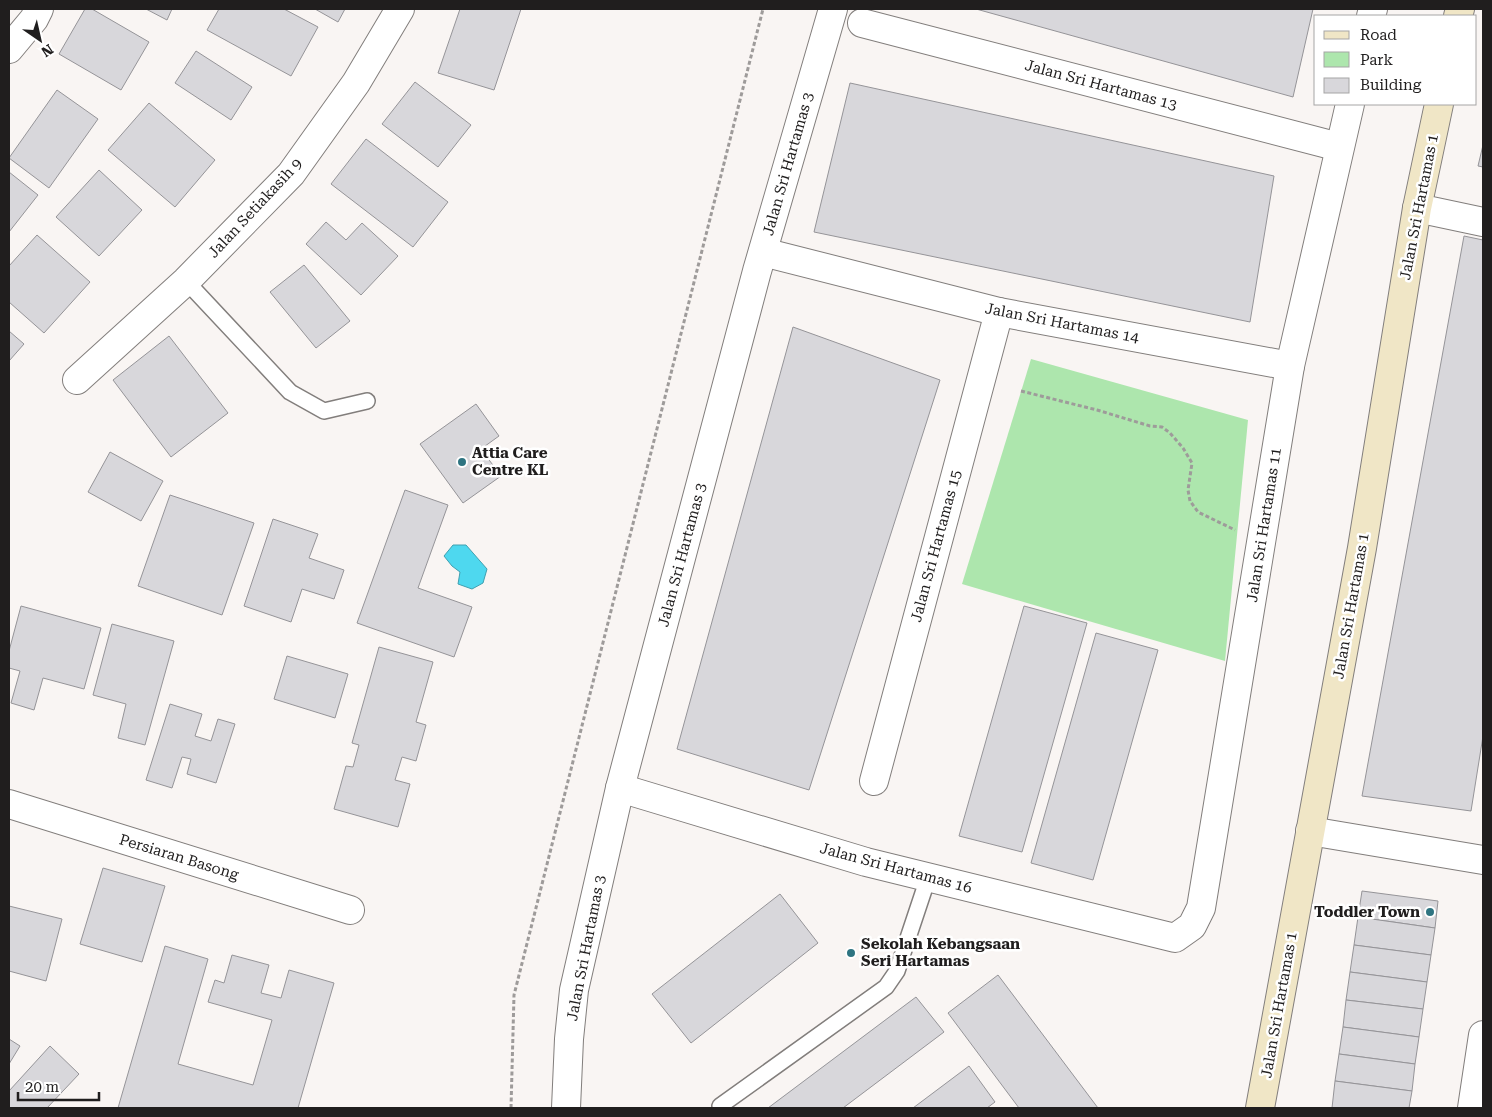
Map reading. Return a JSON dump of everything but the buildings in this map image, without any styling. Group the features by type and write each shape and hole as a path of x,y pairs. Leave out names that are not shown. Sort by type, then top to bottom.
{"street":[{"path":"9,49 34,19 39,9"},
{"name":"Jalan Setiakasih 9","path":"77,380 186,281 291,174 356,83 400,9"},
{"name":"Jalan Sri Hartamas 3","path":"566,1108 569,1039 574,990 620,788 760,261 833,9"},
{"name":"Jalan Sri Hartamas 13","path":"862,23 1339,147"},
{"name":"Jalan Sri Hartamas 11","path":"1175,938 1192,926 1202,908 1290,366 1350,105"},
{"name":"Jalan Sri Hartamas 1","path":"1260,1108 1362,548 1416,208 1439,105"},
{"path":"1416,208 1483,222"},
{"name":"Jalan Sri Hartamas 14","path":"760,261 801,261 999,312 1290,366"},
{"name":"Jalan Sri Hartamas 15","path":"874,781 999,312"},
{"name":"Jalan Sri Hartamas 16","path":"620,788 866,862 1175,938"},
{"name":"Persiaran Basong","path":"9,804 350,910"},
{"path":"1310,831 1483,860"},
{"path":"1472,1108 1483,1035"}],"lane":[{"path":"186,281 290,392 324,411 367,401"},
{"path":"720,1106 886,987 897,970 928,878"}],"path":[{"path":"511,1108 514,995 763,9"},
{"path":"1021,391 1150,426 1162,427 1183,448 1192,463 1188,490 1190,500 1198,512 1238,531"}],"green space":[{"path":"1031,359 1248,420 1225,661 962,584"}],"water":[{"path":"453,545 466,545 487,569 483,583 472,589 458,584 460,572 444,556"}],"place":[{"name":"Attia Care Centre KL","path":"462,462"},
{"name":"Toddler Town","path":"1430,912"},
{"name":"Sekolah Kebangsaan Seri Hartamas","path":"851,953"}]}
